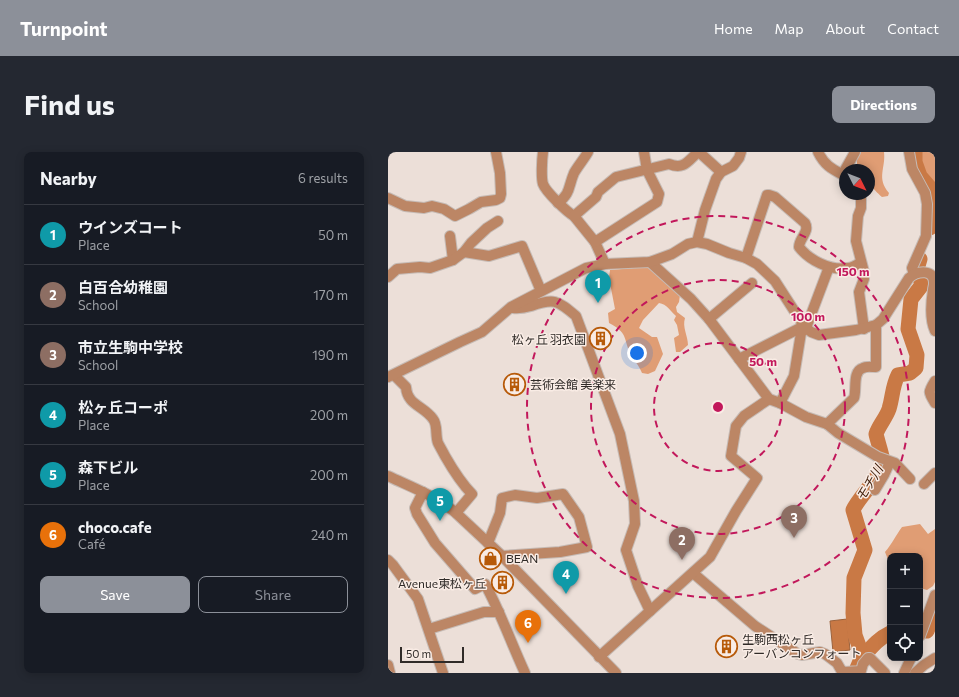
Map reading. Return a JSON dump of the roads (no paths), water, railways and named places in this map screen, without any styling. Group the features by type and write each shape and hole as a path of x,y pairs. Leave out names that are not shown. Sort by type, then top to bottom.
{"street":[{"path":"388,198 405,206 424,208 432,206 444,208 455,216 480,202 496,200 500,198 501,194 500,173 496,152"},
{"path":"544,152 542,161 543,184 558,203 574,216 595,242 605,264"},
{"path":"558,203 565,197 570,188 574,174 588,152"},
{"path":"595,242 657,202 659,194 647,170 644,152"},
{"path":"574,216 596,197 598,192 616,178 669,164 677,168 682,166 699,152 721,172"},
{"path":"697,242 705,210 716,178 721,172 733,166 739,158 741,152"},
{"path":"818,152 822,161 830,168 839,171"},
{"path":"849,164 855,152"},
{"path":"909,152 912,169 925,193 927,204 926,236 912,268 914,274"},
{"path":"746,258 769,195 775,197 805,223 807,230 799,242 799,247 802,251 820,264 840,269 849,268 862,262"},
{"path":"861,200 856,241 862,262 864,279 859,292 864,329"},
{"path":"388,277 397,269 420,267 430,268 453,260 464,252 487,228 498,221"},
{"path":"450,236 453,260"},
{"path":"456,513 472,494 454,472 438,442 434,419 413,402 406,393 406,387 391,376 482,332 511,308 586,268 605,264 650,262 672,254 688,244 697,242 707,244 728,253 746,258 765,271 775,281 805,327 819,335 864,329 876,325 883,319 902,289 914,274 928,272 933,278 934,284 932,316 935,331"},
{"path":"464,252 489,256 522,246 541,291"},
{"path":"650,262 709,319 769,399 780,403 806,417 827,424 838,433 878,457 895,463 910,479"},
{"path":"780,403 794,376 801,333 805,327 829,267"},
{"path":"709,319 752,283"},
{"path":"511,308 520,309 551,300 563,305 576,316 620,434 634,501 635,524 626,550 638,586 650,611"},
{"path":"827,424 854,398 856,376 859,370 863,368 876,367 876,325"},
{"path":"739,359 805,327"},
{"path":"935,381 929,391 929,394 935,403"},
{"path":"599,657 710,557 757,478 731,456 736,426 744,416 769,399"},
{"path":"875,490 884,475 889,461"},
{"path":"924,484 935,473"},
{"path":"388,476 423,492 456,513 502,556 616,673"},
{"path":"423,492 415,508 416,514 435,543 465,577 472,588 475,590 485,584 497,607 526,673"},
{"path":"488,543 500,513 502,498 515,495 537,498 563,494 579,517 587,547 560,552 502,556"},
{"path":"388,560 418,599 443,673"},
{"path":"693,573 755,626 798,654 802,655 818,652 825,654 837,663 844,672 858,672 868,658 870,658 885,673"},
{"path":"923,628 935,595"},
{"path":"429,629 484,612 499,612"},
{"path":"915,673 935,658"},
{"path":"904,673 910,661"},
{"path":"388,665 390,673"}],"waterway":[{"name":"モチ川","path":"915,152 915,162 920,176 931,189 933,199 930,228"},
{"name":"モチ川","path":"855,673 861,659 859,646 855,635 853,613 854,578 865,550 853,510 882,467 883,462 876,434 889,409 896,379 898,375 910,373 916,368 917,355 908,329 911,299 922,285 917,269 920,259"},
{"path":"927,631 935,611"},
{"path":"861,659 877,641 887,634"}],"place":[{"name":"ウインズコート","path":"598,303"},
{"name":"松ヶ丘 羽衣園","path":"601,339"},
{"name":"芸術会館 美楽来","path":"515,384"},
{"name":"森下ビル","path":"440,521"},
{"name":"市立生駒中学校","path":"794,538"},
{"name":"BEAN","path":"491,558"},
{"name":"白百合幼稚園","path":"682,560"},
{"name":"Avenue東松ヶ丘","path":"502,583"},
{"name":"松ヶ丘コーポ","path":"566,594"},
{"name":"choco.cafe","path":"528,643"},
{"name":"生駒西松ヶ丘 アーバンコンフォート","path":"726,646"}]}
